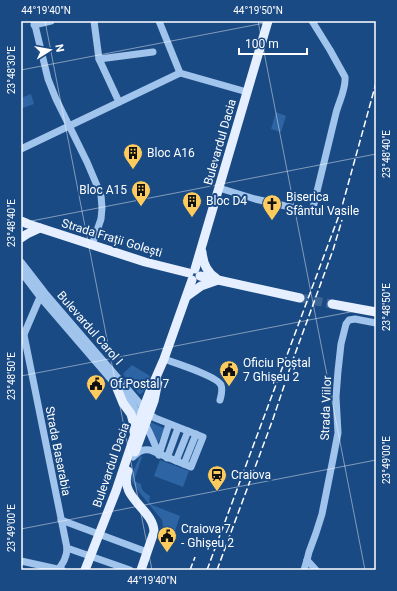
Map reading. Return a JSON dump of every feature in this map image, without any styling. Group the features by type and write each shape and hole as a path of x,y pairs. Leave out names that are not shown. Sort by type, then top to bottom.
{"main road":[{"name":"Bulevardul Dacia","path":"127,489 126,477 145,415 150,390 164,359 194,275 268,21"},
{"name":"Strada Frații Golești","path":"23,223 145,262 194,275 300,298"},
{"path":"21,238 40,228"},
{"path":"201,250 202,258 207,269 219,280"},
{"path":"187,296 206,283 219,280"},
{"path":"332,304 376,312"},
{"name":"Bulevardul Dacia","path":"86,570 116,491 134,437 154,401 160,369"},
{"path":"116,386 123,403 132,418 134,425 134,437"},
{"path":"116,491 127,489 149,518 154,528 141,570"}],"street":[{"path":"51,21 34,23 48,79 102,195 101,219 92,245"},
{"path":"94,21 99,59 119,102"},
{"path":"159,21 180,73"},
{"path":"219,188 255,199 312,212 338,106 345,87 345,77 312,21"},
{"path":"99,59 153,52"},
{"path":"21,149 180,73 248,92"},
{"name":"Bulevardul Carol I","path":"21,262 42,295 116,386 145,415"},
{"name":"Bulevardul Carol I","path":"21,272 145,415"},
{"path":"22,338 24,324 42,295"},
{"name":"Strada Viilor","path":"304,570 325,503 338,433 336,397 341,344 346,324 349,320 355,319 376,323"},
{"name":"Strada Basarabia","path":"22,338 67,548"},
{"path":"164,359 210,376 219,382 222,390 220,400"},
{"path":"154,401 156,411 161,420"},
{"path":"145,415 203,437 188,466"},
{"path":"145,415 159,455"},
{"path":"159,455 170,424"},
{"path":"167,458 178,428"},
{"path":"176,461 188,431"},
{"path":"188,466 196,434"},
{"path":"133,457 144,449 150,450 188,466"},
{"path":"61,520 147,552"},
{"path":"21,561 60,570 66,557 67,548 130,570"},
{"path":"307,560 316,570"}],"shaded area":[{"path":"31,94 34,104 23,108 21,98"},
{"path":"276,112 286,116 281,132 271,129"},
{"path":"132,365 150,376 145,390 141,394 139,394 123,374"},
{"path":"150,422 164,428 159,441 157,441 149,425"},
{"path":"141,456 142,457 134,481 141,484 146,494 150,496 149,502 152,505 180,516 174,534 160,538 163,527 162,520 131,480"},
{"path":"160,460 189,471 183,487 154,476"}],"tunnel":[{"path":"300,298 332,304"}],"railway":[{"path":"207,570 341,210 376,83"},
{"path":"217,570 273,419 333,250 342,220"},
{"path":"190,570 195,557"}],"place":[{"name":"Bloc A16","path":"133,170"},
{"name":"Bloc A15","path":"141,207"},
{"name":"Bloc D4","path":"192,218"},
{"name":"Biserica Sfântul Vasile","path":"272,221"},
{"name":"Oficiu Poștal 7 Ghișeu 2","path":"229,387"},
{"name":"Of.Postal 7","path":"96,401"},
{"name":"Craiova","path":"217,492"},
{"name":"Craiova 7 - Ghișeu 2","path":"167,553"}]}
